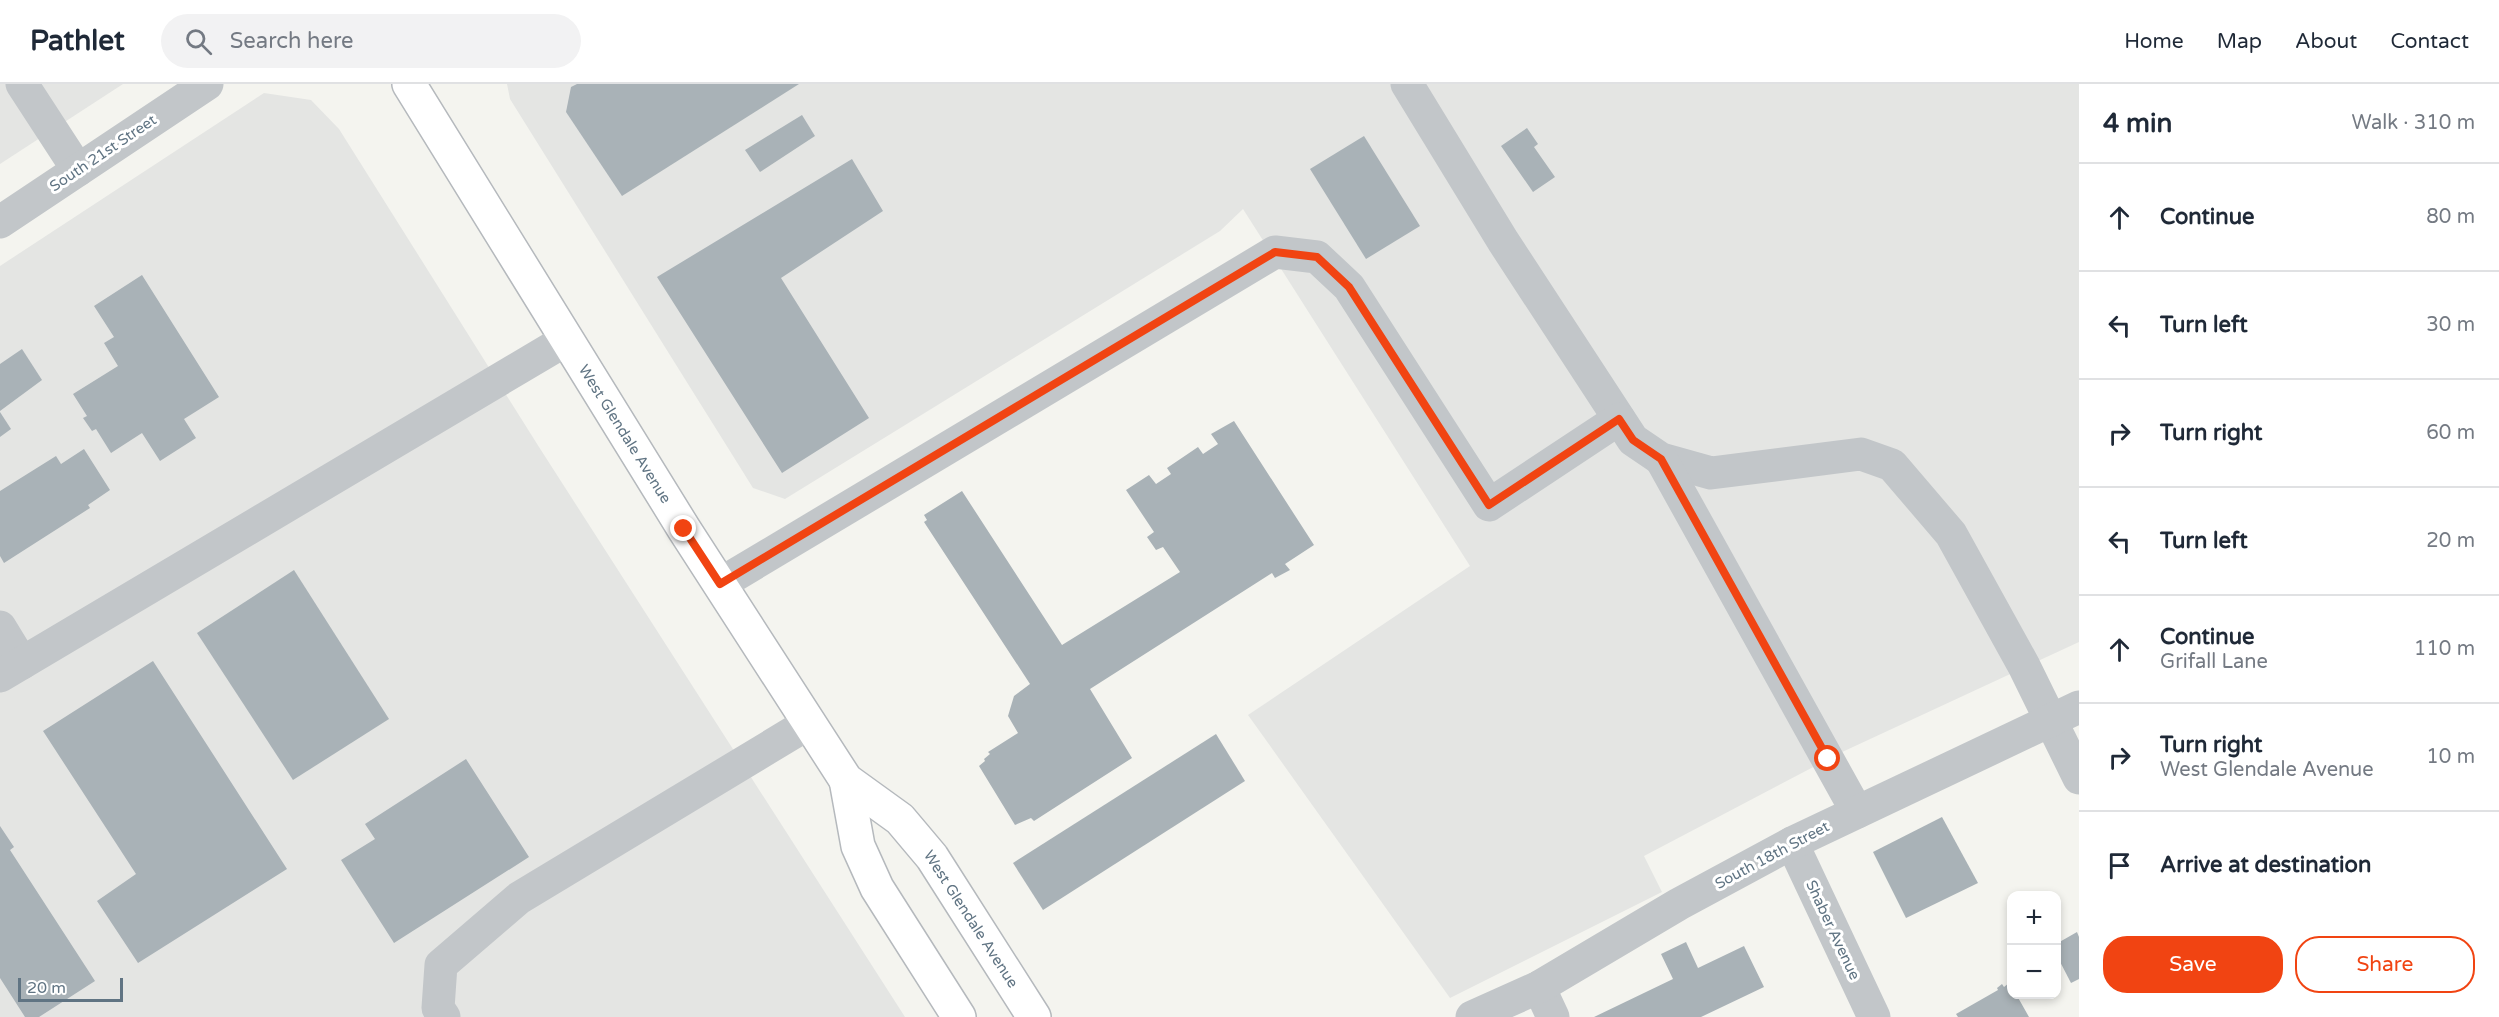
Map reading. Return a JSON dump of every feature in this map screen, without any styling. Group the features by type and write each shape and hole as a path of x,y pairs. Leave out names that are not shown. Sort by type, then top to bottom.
{"main road":[{"name":"West Glendale Avenue","path":"409,84 566,340 846,780 900,819 932,857 1034,1017"},
{"name":"West Glendale Avenue","path":"846,780 858,846 877,888 959,1017"}],"street":[{"path":"22,84 78,170"},
{"name":"South 21st Street","path":"0,222 207,84"},
{"path":"1407,84 1503,241 1633,440 1661,459 1711,473 1861,454 1892,465 1951,534 2065,713 2079,777"},
{"path":"720,584 1275,252 1317,257 1349,287 1489,505 1619,419"},
{"path":"0,627 11,669 566,340"},
{"path":"1661,459 1857,812"},
{"name":"South 18th Street","path":"1472,1017 1539,987 1679,904 1792,843 2065,713"},
{"path":"444,1017 438,1008 441,965 519,898 809,723"},
{"name":"Shaber Avenue","path":"1792,843 1874,1017"},
{"path":"1539,987 1553,1017"}],"shaded area":[{"path":"0,84 123,84 0,164"},
{"path":"507,84 2079,84 2079,642 1840,753 1644,856 1662,892 1450,998 1248,715 1470,566 1243,209 1220,231 785,499 753,488 510,99"},
{"path":"264,93 311,100 339,129 539,447 905,1017 0,1017 0,266"}],"building":[{"path":"577,84 799,84 622,196 566,112 571,87"},
{"path":"802,115 815,136 760,172 745,150"},
{"path":"1527,128 1538,144 1534,147 1555,177 1533,192 1501,146"},
{"path":"1364,136 1420,226 1366,259 1310,169"},
{"path":"852,159 883,211 781,278 869,418 782,473 657,277"},
{"path":"142,275 219,397 184,419 196,438 160,461 142,433 111,453 96,429 92,431 83,418 87,416 73,394 118,366 104,343 114,337 94,306"},
{"path":"22,349 42,380 0,411 0,364"},
{"path":"0,412 11,429 0,437"},
{"path":"1234,421 1314,545 1285,564 1290,570 1275,578 1272,573 1090,689 1132,758 1034,821 1031,818 1015,825 979,766 990,754 988,752 1018,733 1008,716 1014,696 1030,684 924,522 927,520 924,515 962,491 1062,645 1180,572 1163,547 1156,550 1147,537 1154,532 1126,490 1149,475 1156,484 1171,474 1167,468 1198,447 1203,454 1218,444 1211,434"},
{"path":"84,449 110,490 88,505 90,508 4,563 0,556 0,491 56,456 61,464"},
{"path":"294,570 389,719 293,780 197,633"},
{"path":"153,661 287,869 138,963 97,901 136,874 43,731"},
{"path":"1216,734 1245,781 1043,910 1013,863"},
{"path":"466,759 529,857 394,943 341,860 375,839 365,824"},
{"path":"1942,817 1978,883 1906,918 1873,852"},
{"path":"0,826 14,847 10,850 95,981 39,1017 25,1017 0,978"},
{"path":"2077,932 2079,937 2079,979 2071,983 2061,964 2061,941"},
{"path":"1686,942 1698,968 1744,946 1764,987 1701,1017 1594,1017 1673,979 1661,954"},
{"path":"2002,984 2004,987 2007,985 2007,999 2019,999 2029,1017 1958,1017 1956,1014 1998,990 1997,988"}],"route":[{"path":"684,529 720,584 1275,252 1317,257 1349,287 1489,505 1619,419 1633,440 1661,459 1828,759"}]}
